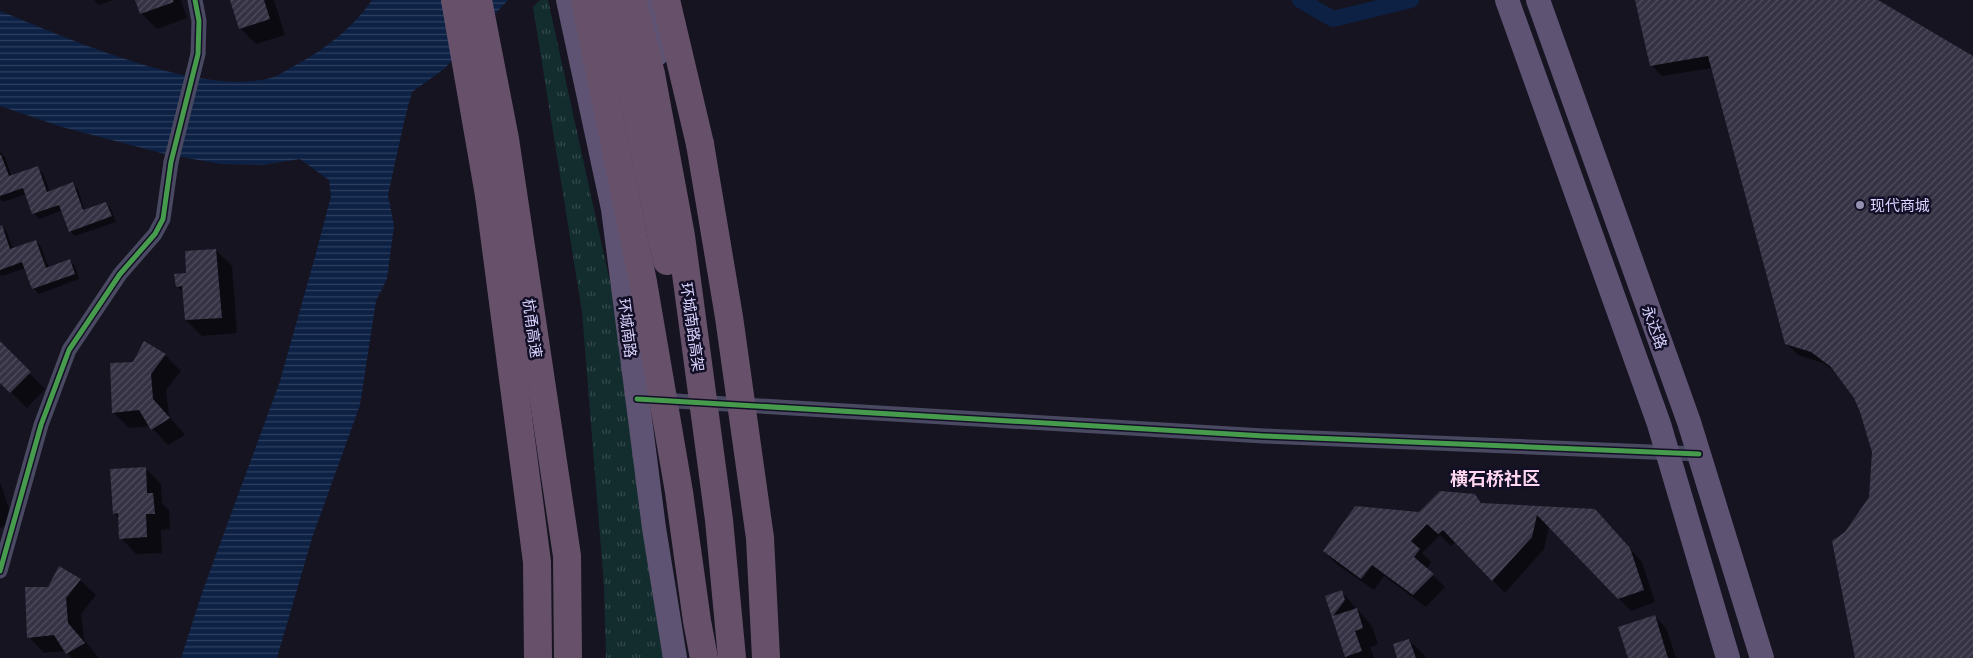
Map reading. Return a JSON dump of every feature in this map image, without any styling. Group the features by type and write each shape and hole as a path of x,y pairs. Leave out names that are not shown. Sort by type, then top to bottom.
{"highway":[{"name":"杭甬高速","path":"454,0 489,195 537,562 538,658"},
{"name":"杭甬高速","path":"478,0 505,139 567,556 568,658"},
{"path":"585,0 643,282 679,492 697,622 704,658"},
{"name":"环城南路高架","path":"613,0 675,300 711,658"},
{"name":"环城南路高架","path":"632,0 651,74 681,236 719,520 732,658"},
{"path":"666,0 700,144 729,317 760,538 766,658"}],"main road":[{"name":"环城南路","path":"568,0 613,209 654,528 675,658"},
{"path":"647,0 684,214 712,404 730,542 737,658"},
{"name":"永达路","path":"1538,0 1699,454 1762,658"},
{"name":"永达路","path":"1509,6 1656,414 1728,658"}],"street":[{"path":"0,571 42,425 69,350 120,274 155,234 163,219 171,162 198,54 199,21 195,0"},
{"path":"637,399 1264,436 1699,454"}],"green space":[{"path":"540,0 548,0 619,323 664,658 606,658 604,586 582,312 533,7"}],"water":[{"path":"372,0 508,0 444,69 412,92 388,195 394,226 387,279 376,301 360,405 312,538 277,658 181,658 203,590 279,384 331,196 329,180 300,159 263,165 221,164 165,154 62,127 0,106 0,11 98,50 136,62 174,73 211,80 245,82 274,77 316,53 347,29"}],"building":[{"path":"135,0 173,0 174,2 140,14"},
{"path":"230,0 264,0 270,19 239,29"},
{"name":"现代商城","path":"1635,0 1878,0 1973,56 1973,658 1855,658 1832,541 1845,532 1869,497 1872,452 1860,412 1854,398 1831,367 1811,352 1785,344 1708,56 1650,66"},
{"path":"0,155 9,176 38,166 47,192 73,182 83,210 106,202 112,216 69,232 59,205 32,214 23,188 0,196"},
{"path":"2,225 10,249 36,240 46,268 70,259 75,274 32,289 22,262 0,270 0,226"},
{"path":"216,249 222,318 185,320 182,286 176,287 174,274 186,273 185,251"},
{"path":"0,341 31,372 10,393 0,383"},
{"path":"144,341 166,354 151,374 153,399 170,418 151,430 139,410 112,413 110,363 133,362"},
{"path":"146,467 147,493 153,493 155,514 146,514 147,537 119,539 118,513 113,514 110,469"},
{"path":"1440,491 1475,494 1481,503 1595,509 1630,548 1644,590 1618,599 1537,515 1532,537 1492,581 1443,530 1438,534 1427,524 1411,541 1420,549 1414,557 1434,574 1413,595 1372,565 1361,579 1323,551 1355,506 1419,512"},
{"path":"59,566 81,579 66,598 68,623 85,643 66,654 54,635 27,638 25,587 48,587"},
{"path":"1342,590 1345,600 1333,616 1357,608 1363,628 1355,631 1362,651 1345,657 1325,596"},
{"path":"1655,615 1668,658 1628,658 1618,627"},
{"path":"1409,639 1416,658 1397,658 1393,644"}],"waterway":[{"path":"1300,0 1333,19 1411,0"}],"cycle path":[{"path":"0,571 41,425 69,350 120,274 155,234 163,219 171,162 198,54 199,21 195,0"},
{"path":"637,399 1264,436 1699,454"}],"place":[{"name":"现代商城","path":"1860,205"}],"district":[{"name":"横石桥社区","path":"1495,478"}]}
